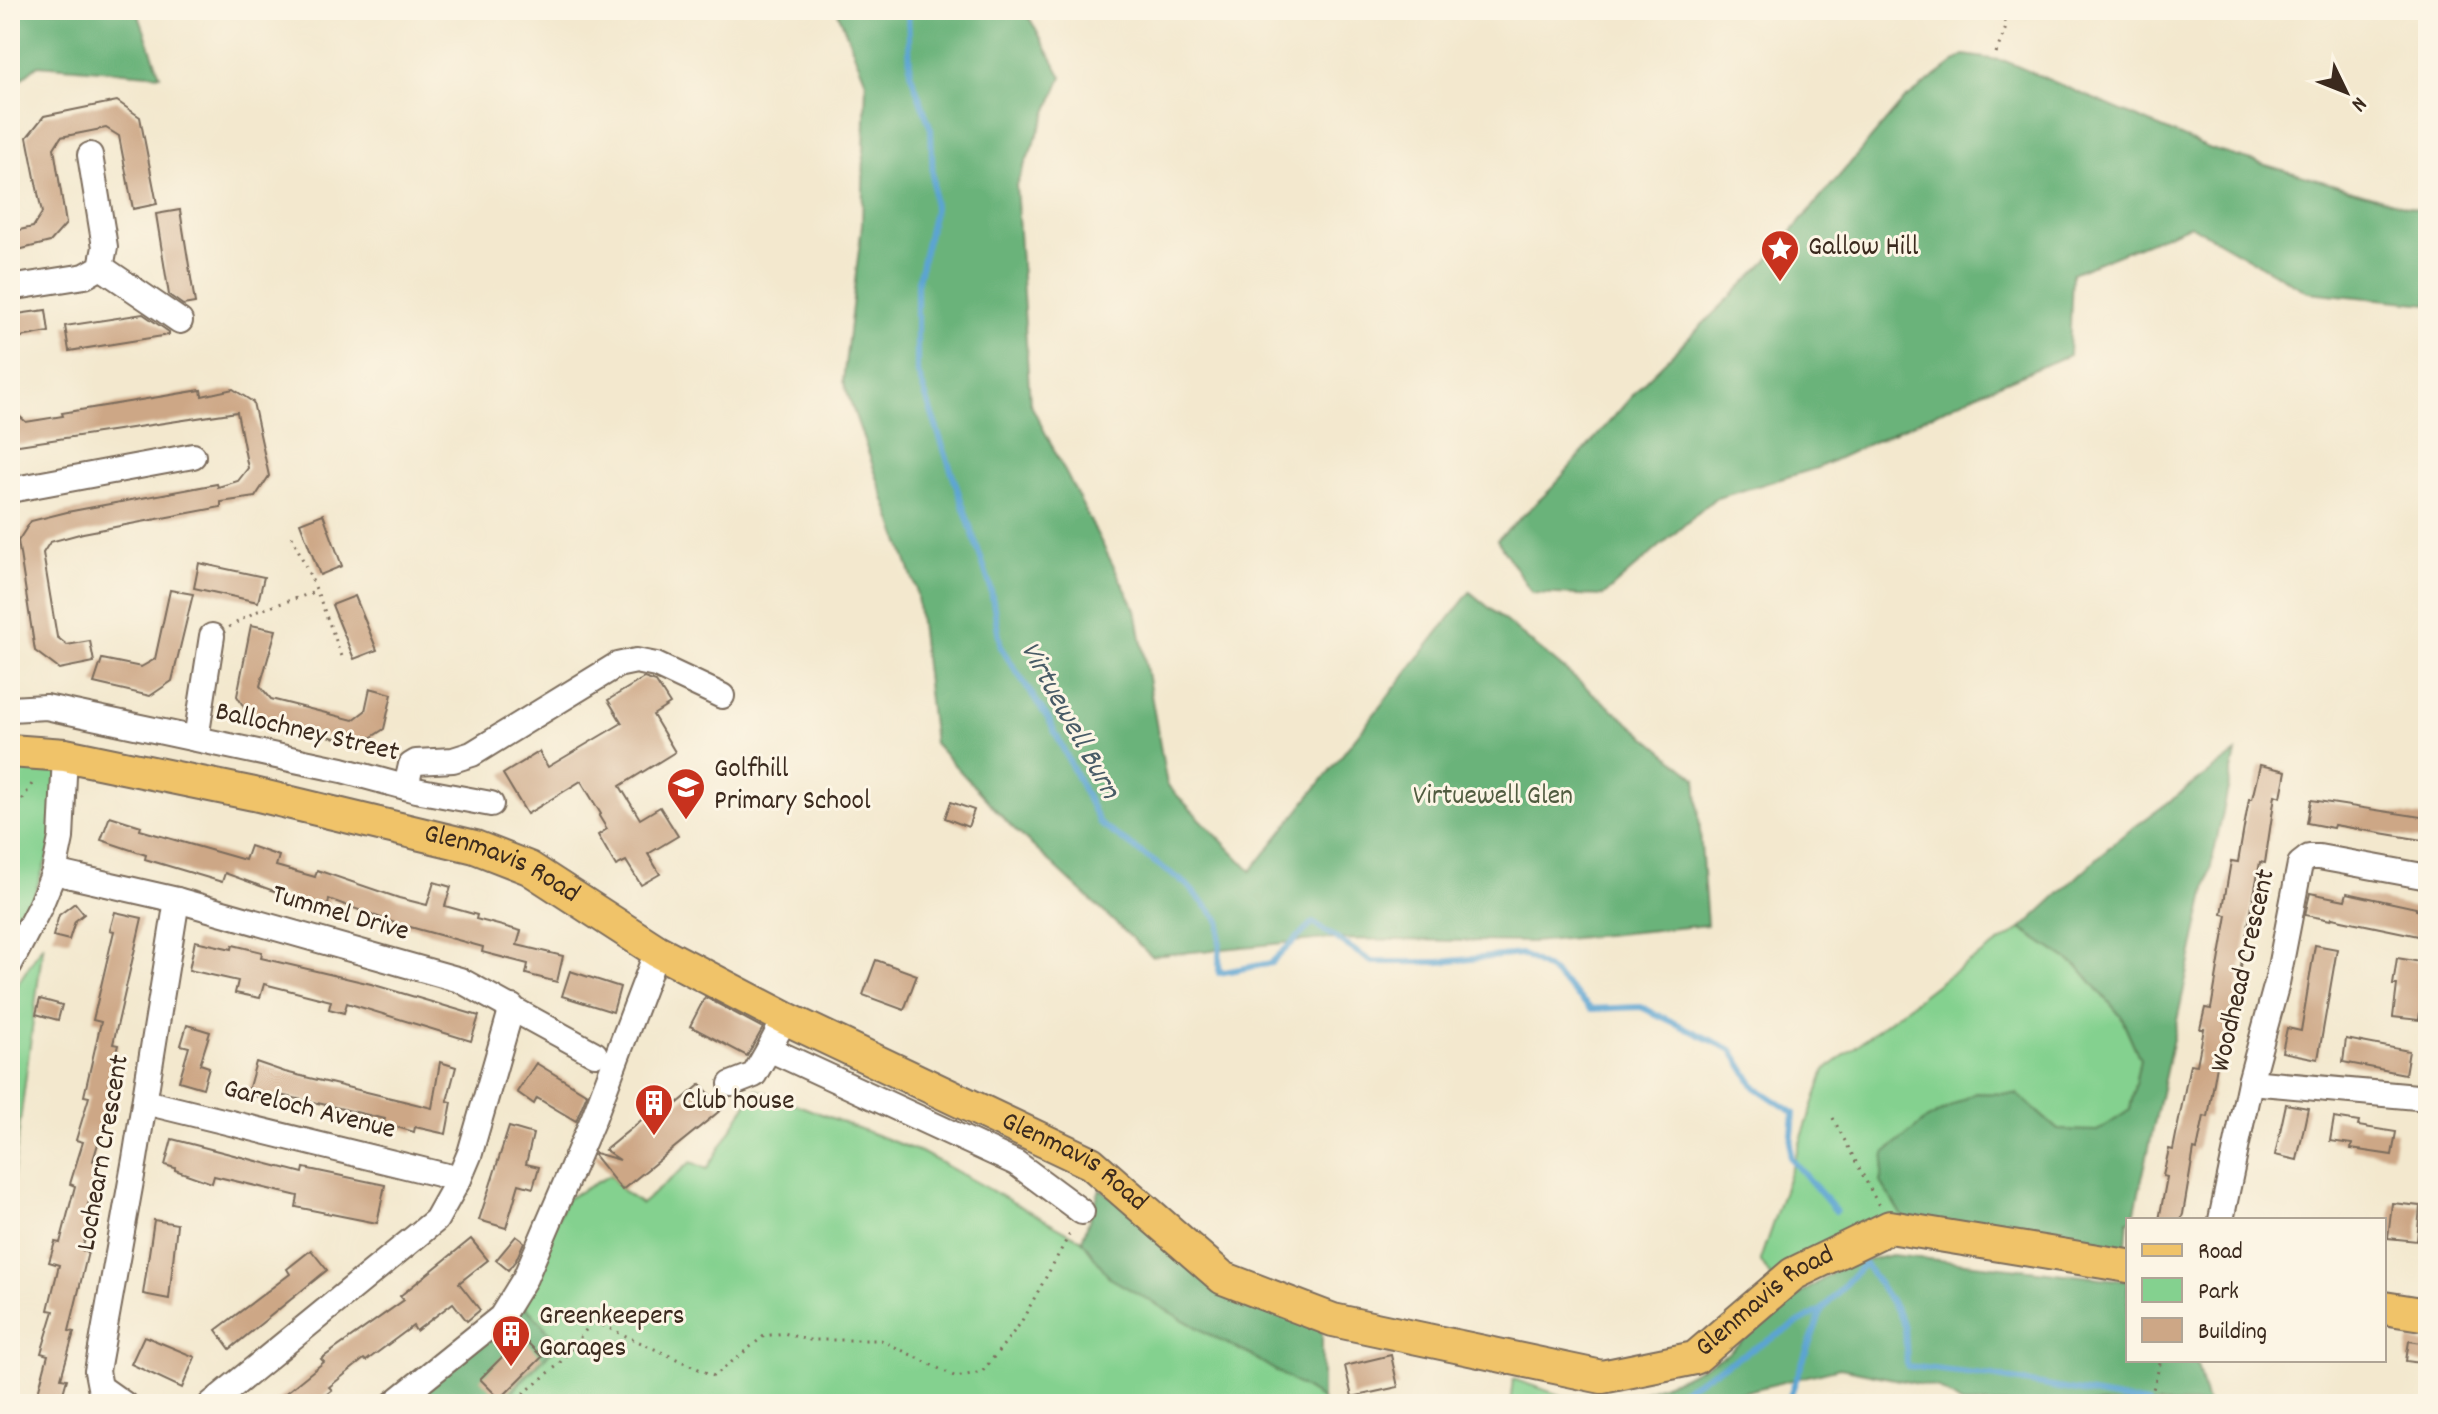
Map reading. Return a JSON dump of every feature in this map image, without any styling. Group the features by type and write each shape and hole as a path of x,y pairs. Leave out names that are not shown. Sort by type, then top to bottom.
{"main road":[{"name":"Glenmavis Road","path":"10,751 58,754 333,812 475,847 529,868 657,951 785,1018 1091,1163 1223,1278 1333,1320 1602,1377 1695,1358 1793,1274 1890,1227"},
{"path":"1890,1227 2126,1266"},
{"path":"2386,1308 2428,1315"}],"street":[{"path":"10,288 85,276 101,267 105,260 105,247 90,155"},
{"path":"101,267 180,321"},
{"path":"10,490 193,456"},
{"name":"Ballochney Street","path":"196,739 212,636"},
{"path":"406,787 411,765 416,762 453,760 472,754 617,665 636,661 656,665 722,696"},
{"name":"Ballochney Street","path":"10,706 46,707 491,804"},
{"path":"10,964 54,872 61,838 58,754"},
{"path":"333,812 342,770"},
{"name":"Woodhead Crescent","path":"2221,1218 2250,1082 2277,983 2300,864 2309,857 2319,857 2428,877"},
{"name":"Tummel Drive","path":"54,872 177,900 460,980 595,1054"},
{"name":"Lochearn Crescent","path":"124,1404 100,1387 97,1371 177,900"},
{"path":"393,1404 501,1317 525,1278 594,1117 657,951"},
{"path":"211,1404 436,1220 470,1153 512,1007"},
{"path":"731,1084 754,1075 785,1018"},
{"path":"769,1049 1016,1163 1082,1212"},
{"path":"2250,1082 2428,1098"},
{"name":"Gareloch Avenue","path":"145,1102 459,1179"}],"path":[{"path":"1996,53 2005,30 2005,10"},
{"path":"292,536 343,659"},
{"path":"212,636 255,612 316,589"},
{"path":"10,820 58,754"},
{"path":"1833,1118 1890,1227"},
{"path":"511,1404 558,1365 593,1321 714,1376 764,1336 784,1333 807,1340 881,1340 956,1377 982,1372 1020,1324 1082,1212"},
{"path":"2149,1404 2160,1362"}],"green space":[{"path":"10,10 137,10 160,75 38,65 10,88"},
{"name":"Virtuewell Glen","path":"837,10 1025,10 1062,77 1016,185 1030,403 1136,610 1167,785 1251,871 1470,592 1696,778 1707,925 1533,942 1325,939 1151,956 1010,825 934,743 916,588 843,381 862,224 866,82"},
{"path":"1964,55 2005,61 2211,149 2428,212 2428,304 2308,292 2190,225 2072,273 2069,355 1817,468 1714,499 1603,596 1532,593 1497,540 1550,490 1646,380 1766,262 1904,100"},
{"path":"2236,753 2133,1218 2126,1218 2125,1256 1903,1218 1881,1182 1885,1153 1924,1121 1975,1093 2017,1094 2058,1130 2098,1131 2130,1110 2140,1059 2121,1016 2080,968 2021,929 2118,839"},
{"path":"10,764 60,765 55,836 10,962"},
{"path":"2021,929 2080,968 2121,1016 2140,1059 2130,1110 2098,1132 2058,1130 2017,1094 1903,1218 1772,1279 1760,1260 1825,1070 1942,980"},
{"path":"43,944 10,1199 10,996"},
{"path":"756,1089 923,1153 1082,1240 1111,1278 1250,1355 1322,1399 1324,1404 499,1404 559,1343 526,1307 526,1289 566,1199 610,1175 622,1190 641,1204 691,1162 707,1169"},
{"path":"1100,1189 1322,1329 1322,1399 1250,1355 1110,1278 1082,1240"},
{"path":"1892,1255 2126,1281 2126,1362 2196,1362 2207,1404 1962,1404 1938,1388 1840,1368 1731,1395 1722,1404 1629,1404 1640,1393 1683,1377 1727,1354 1775,1311 1843,1266"},
{"path":"526,1307 559,1343 499,1404 402,1404"},
{"path":"1513,1379 1574,1400 1607,1402 1510,1404"},
{"path":"1850,1393 1903,1404 1760,1404 1766,1400"}],"building":[{"path":"117,101 140,117 157,204 133,209 119,136 106,128 61,137 54,148 66,224 50,242 10,252 10,232 33,227 42,213 27,137 44,116"},
{"path":"180,210 195,303 183,305 169,295 156,214"},
{"path":"46,310 49,332 10,339 10,315"},
{"path":"143,314 169,335 69,351 65,326"},
{"path":"233,389 253,402 269,476 255,497 221,502 221,507 50,542 43,553 57,637 67,645 90,641 94,662 59,669 35,651 18,541 31,521 217,484 218,487 238,481 248,468 237,412 19,445 10,439 10,408 26,422 201,390 202,396"},
{"path":"323,514 342,566 320,575 300,523"},
{"path":"199,563 264,577 258,602 194,588"},
{"path":"170,590 193,594 172,681 150,696 94,683 102,659 141,667 155,659"},
{"path":"355,596 377,650 354,659 332,605"},
{"path":"251,625 276,630 260,686 271,699 353,720 365,711 370,688 392,694 384,729 361,744 251,718 237,696"},
{"path":"644,678 656,682 670,704 653,715 675,752 620,786 640,819 660,807 678,836 648,854 660,874 641,885 626,861 616,866 598,835 607,829 581,781 527,814 503,774 539,752 548,767 622,723 608,700"},
{"path":"2260,765 2286,771 2281,797 2275,795 2265,863 2260,862 2242,959 2236,1006 2232,1005 2208,1117 2204,1116 2197,1150 2194,1149 2183,1214 2182,1218 2159,1218 2169,1149 2173,1150 2190,1064 2197,1065 2205,1008 2211,1009 2227,915 2222,914 2231,861 2238,862 2249,799 2252,799"},
{"path":"2311,800 2428,818 2428,841 2307,823"},
{"path":"951,802 974,810 968,827 945,818"},
{"path":"110,816 141,826 140,830 245,860 250,846 279,856 276,866 315,877 317,870 427,905 434,882 451,887 445,906 477,915 476,919 521,931 517,945 563,956 557,982 526,974 528,964 482,952 483,947 392,922 329,899 328,906 298,900 225,873 222,882 145,859 146,855 101,840"},
{"path":"2310,893 2345,900 2347,893 2416,908 2428,913 2428,938 2305,915"},
{"path":"75,903 84,914 75,921 69,940 53,936 59,915"},
{"path":"115,912 142,918 113,1044 118,1045 108,1083 112,1084 108,1109 93,1161 101,1164 88,1205 94,1206 82,1250 88,1252 69,1331 74,1332 61,1378 67,1379 60,1404 35,1404 48,1355 41,1353 54,1311 48,1310 59,1265 49,1262 55,1242 60,1243 75,1186 70,1184 83,1142 76,1140 89,1097 84,1096 101,1022 93,1020 114,931 110,930"},
{"path":"195,941 262,952 261,958 371,984 479,1016 471,1041 347,1003 344,1013 329,1009 331,1001 264,984 260,998 235,993 238,981 189,970"},
{"path":"2315,945 2337,949 2318,1059 2282,1052 2287,1028 2301,1031"},
{"path":"2397,958 2427,963 2419,1020 2393,1017"},
{"path":"876,960 917,975 904,1010 863,995"},
{"path":"570,971 620,987 613,1012 562,996"},
{"path":"705,997 763,1028 747,1056 690,1026"},
{"path":"40,999 62,1005 58,1020 36,1014"},
{"path":"187,1025 210,1032 200,1064 209,1067 203,1088 179,1081 189,1047 181,1045"},
{"path":"2346,1039 2409,1051 2405,1074 2343,1062"},
{"path":"256,1062 432,1108 440,1062 456,1067 447,1101 452,1102 446,1134 415,1127 414,1132 383,1123 385,1119 279,1095 277,1102 247,1094"},
{"path":"536,1063 587,1094 576,1121 537,1098 534,1104 517,1092"},
{"name":"Club house","path":"701,1084 722,1109 622,1190 595,1153 620,1160 605,1150 655,1109 661,1117"},
{"path":"2286,1104 2308,1108 2297,1160 2275,1155"},
{"path":"2334,1118 2359,1122 2358,1126 2396,1132 2392,1155 2351,1149 2352,1144 2330,1141"},
{"path":"509,1127 533,1134 526,1164 539,1167 533,1188 519,1184 506,1228 479,1220"},
{"path":"172,1139 303,1173 304,1168 385,1185 377,1223 296,1207 298,1196 214,1176 212,1183 175,1170 165,1165"},
{"path":"2392,1203 2420,1206 2417,1241 2388,1238"},
{"path":"154,1220 177,1224 169,1299 143,1294"},
{"path":"516,1236 524,1242 508,1270 496,1260"},
{"path":"471,1239 488,1260 459,1283 480,1310 467,1321 453,1303 416,1331 413,1326 366,1361 364,1359 329,1387 332,1390 314,1404 272,1404 324,1362 321,1359 404,1300 400,1296"},
{"path":"311,1250 327,1270 230,1349 216,1330 290,1274 287,1269"},
{"path":"144,1336 195,1357 182,1388 131,1364"},
{"name":"Greenkeepers Garages","path":"522,1337 542,1357 500,1399 480,1379"},
{"path":"2409,1341 2428,1344 2428,1364 2406,1361"},
{"path":"1391,1355 1398,1387 1352,1397 1345,1366"}],"waterway":[{"name":"Virtuewell Burn","path":"908,10 910,72 931,129 934,211 917,285 917,370 990,585 1001,648 1049,720 1100,824 1186,884 1220,921 1219,973 1271,963 1313,923 1372,962 1440,962 1521,954 1552,972 1591,1009 1641,1007 1732,1050 1755,1087 1794,1113 1790,1157 1836,1211"},
{"path":"1672,1404 1676,1393 1823,1309 1864,1263 1896,1309 1905,1328 1907,1366 1992,1376 2148,1404"},
{"path":"1787,1404 1822,1310"}],"place":[{"name":"Gallow Hill","path":"1780,283"},
{"name":"Golfhill Primary School","path":"686,821"},
{"name":"Club house","path":"654,1137"},
{"name":"Greenkeepers Garages","path":"511,1368"}]}
